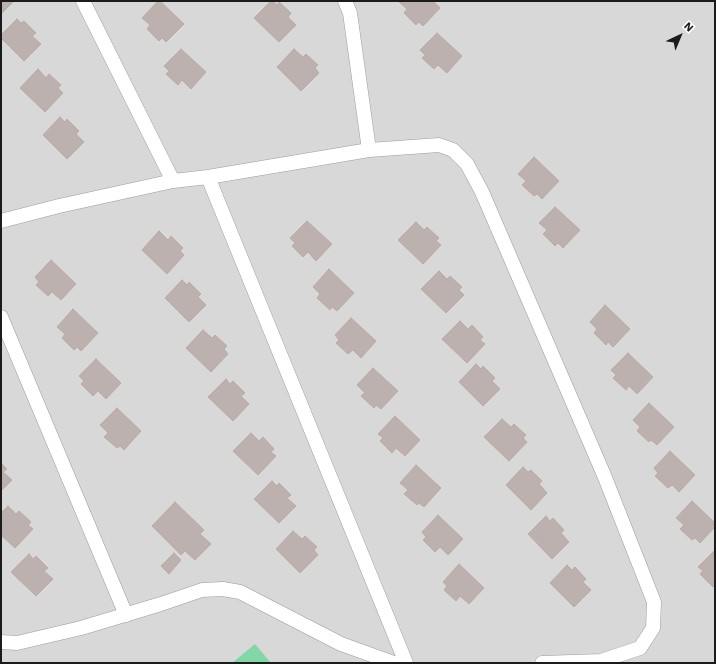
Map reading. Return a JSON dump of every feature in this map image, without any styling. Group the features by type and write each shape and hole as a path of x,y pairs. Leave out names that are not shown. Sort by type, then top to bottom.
{"street":[{"path":"83,1 173,181"},
{"path":"345,1 350,13 369,150"},
{"path":"1,221 59,206 173,181 208,177 369,150 439,145 453,150 467,164 482,192 604,476 654,602 653,628 640,648 601,661 542,663"},
{"path":"208,177 406,663"},
{"path":"1,316 126,615"},
{"path":"1,642 17,643 81,628 202,590 223,589 240,592 341,644 394,663"}],"shaded area":[{"path":"1,1 715,1 715,663 1,663"}],"green space":[{"path":"255,644 271,663 232,663"}],"building":[{"path":"1,1 14,1 1,14"},
{"path":"158,1 160,1 184,24 166,42 162,38 159,41 147,29 150,25 142,18"},
{"path":"271,1 277,5 279,2 291,13 288,17 296,25 279,42 254,18"},
{"path":"433,1 440,8 423,26 419,22 416,25 404,13 407,9 399,2"},
{"path":"17,19 21,23 24,21 36,33 32,36 41,44 24,61 1,38 1,35"},
{"path":"437,33 462,56 447,73 438,65 434,69 422,58 425,55 420,50"},
{"path":"181,49 206,72 191,89 182,80 178,85 166,74 169,71 164,66"},
{"path":"294,49 303,57 306,54 318,65 315,68 319,73 301,91 277,67"},
{"path":"38,69 46,78 49,74 61,85 58,88 63,93 45,112 20,88"},
{"path":"60,117 65,122 67,119 79,131 76,134 84,142 67,159 43,135"},
{"path":"534,157 559,181 542,199 537,194 534,196 522,185 526,181 518,174"},
{"path":"555,207 580,230 563,248 558,243 555,246 543,234 547,230 539,223"},
{"path":"307,221 332,244 316,261 308,252 303,257 292,246 295,243 290,238"},
{"path":"416,222 424,230 427,227 439,238 436,241 441,245 423,264 398,240"},
{"path":"159,231 168,240 171,236 183,248 180,251 184,255 167,274 142,250"},
{"path":"51,260 76,284 61,300 52,292 48,296 36,285 39,282 35,277"},
{"path":"329,269 354,293 337,311 332,307 330,310 317,298 320,294 313,287"},
{"path":"439,271 447,279 450,276 462,287 459,290 464,295 446,313 421,289"},
{"path":"182,280 187,285 189,282 201,294 198,297 206,305 189,322 165,298"},
{"path":"605,305 630,329 613,347 608,342 606,345 594,333 597,329 590,322"},
{"path":"73,309 98,333 81,351 77,347 74,350 62,338 65,334 57,327"},
{"path":"351,318 376,341 361,358 353,350 348,354 336,343 339,340 335,335"},
{"path":"460,321 468,329 472,325 483,337 480,340 485,344 467,363 442,339"},
{"path":"203,330 212,338 215,335 227,346 224,349 228,354 211,372 186,348"},
{"path":"628,353 653,377 637,394 629,386 626,390 613,378 616,375 611,370"},
{"path":"96,359 121,383 106,399 98,391 93,396 81,384 84,381 79,376"},
{"path":"476,364 481,369 483,366 495,378 492,381 500,389 483,406 459,382"},
{"path":"373,368 398,391 381,409 376,405 374,408 361,396 365,393 357,385"},
{"path":"226,379 230,384 233,381 245,393 241,396 249,404 233,421 208,397"},
{"path":"649,403 674,427 657,445 651,440 649,442 637,431 640,427 633,420"},
{"path":"117,408 141,431 124,450 120,446 117,448 104,437 108,433 100,425"},
{"path":"395,416 420,440 405,456 396,448 392,453 380,441 383,438 378,434"},
{"path":"502,419 511,427 514,424 526,435 523,438 527,442 509,461 484,437"},
{"path":"251,433 259,441 263,437 274,449 271,452 276,456 258,475 233,451"},
{"path":"670,451 695,475 679,492 672,485 668,488 655,476 658,473 654,468"},
{"path":"1,463 7,469 3,472 12,480 1,491"},
{"path":"416,465 441,488 424,507 419,503 417,505 404,494 408,490 400,483"},
{"path":"523,467 528,472 531,470 542,481 539,484 547,493 531,510 506,485"},
{"path":"272,481 277,486 279,483 291,495 287,498 296,506 279,523 254,499"},
{"path":"692,501 715,523 715,527 700,543 695,538 692,540 680,529 684,525 676,518"},
{"path":"175,502 204,530 200,534 211,544 195,560 185,551 181,555 152,526"},
{"path":"8,506 16,514 19,511 31,522 28,525 33,529 15,548 1,535 1,513"},
{"path":"438,515 463,539 448,555 440,547 435,552 423,540 426,537 422,532"},
{"path":"546,516 550,521 553,518 564,530 561,533 569,542 552,559 528,534"},
{"path":"293,531 302,539 305,536 317,547 314,550 318,555 300,573 276,549"},
{"path":"715,550 715,584 713,587 700,574 703,571 698,567"},
{"path":"174,553 181,560 169,574 161,566"},
{"path":"29,554 33,559 36,556 48,568 44,571 53,579 36,596 11,572"},
{"path":"459,564 484,588 469,604 460,596 456,601 444,590 447,586 443,582"},
{"path":"567,565 572,570 575,567 586,579 583,582 591,590 574,607 550,583"}]}
